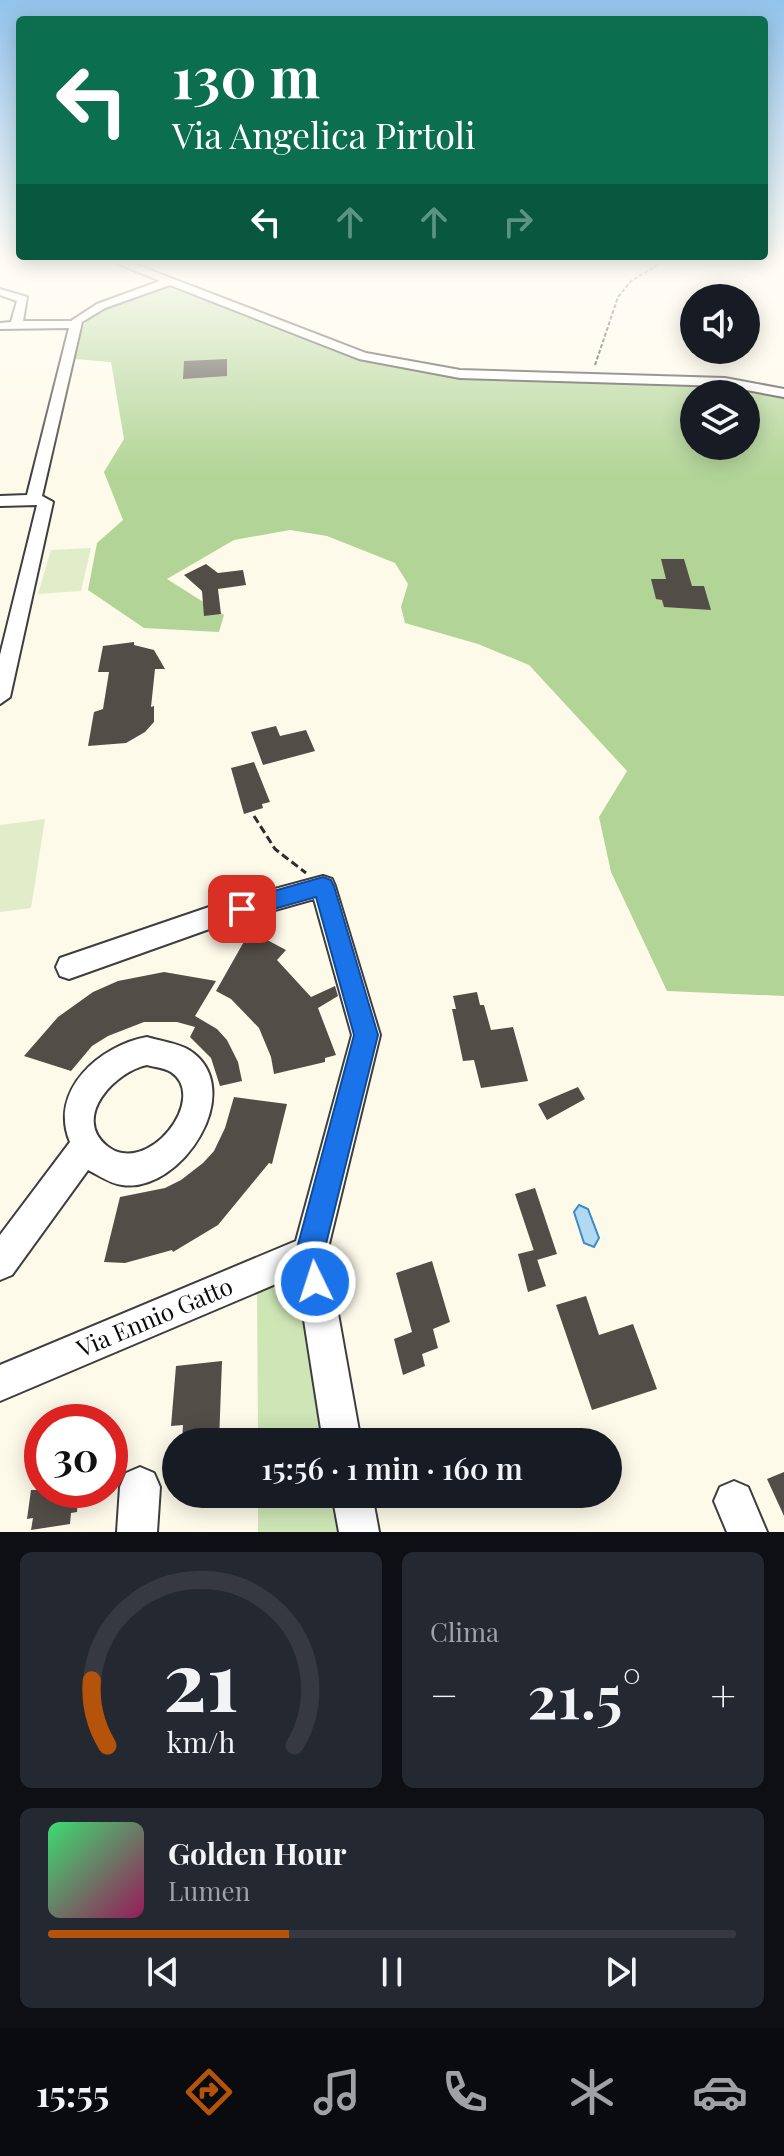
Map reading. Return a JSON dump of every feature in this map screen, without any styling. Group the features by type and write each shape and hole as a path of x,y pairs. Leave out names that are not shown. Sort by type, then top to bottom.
{"street":[{"path":"34,499 76,331"},
{"path":"300,331 363,356 460,374 725,382 784,393"},
{"path":"0,501 34,499 45,502 0,697"},
{"path":"69,967 215,916 323,886 366,1035 310,1252 340,1428"},
{"path":"0,1263 86,1146"},
{"name":"Via Ennio Gatto","path":"0,1383 310,1252"},
{"path":"137,1532 140,1487"},
{"path":"355,1508 359,1532"}],"path":[{"path":"598,377 596,363 607,331"},
{"path":"254,816 262,836 295,868 311,875"}],"green space":[{"path":"82,331 294,331 330,346 458,377 680,383 680,460 760,460 760,390 784,394 784,996 667,991 611,872 599,817 627,771 529,665 478,644 405,623 401,607 408,584 395,563 327,536 290,530 234,540 167,579 224,615 219,632 144,628 88,590 97,543 123,520 104,472 124,439 111,362 75,359"},
{"path":"91,548 81,591 38,594 51,550"},
{"path":"45,819 31,908 0,912 0,825"},
{"path":"292,1274 300,1276 327,1428 258,1428 257,1289"},
{"path":"258,1508 339,1508 343,1532 258,1532"}],"water":[{"path":"579,1205 588,1209 599,1238 594,1247 584,1243 574,1212"}],"building":[{"path":"227,359 227,376 183,379 184,361"},
{"path":"661,559 684,559 692,586 704,586 711,610 664,607 662,600 656,599 651,579 666,579"},
{"path":"206,564 218,573 243,570 246,585 218,589 221,614 204,616 202,591 184,575"},
{"path":"134,642 134,645 154,650 165,669 155,669 151,707 154,706 154,722 145,732 126,743 88,746 94,712 103,709 109,672 98,672 103,646"},
{"path":"276,726 280,736 306,730 315,751 263,765 251,732"},
{"path":"254,762 270,802 262,804 263,808 244,814 231,768"},
{"path":"250,931 286,950 277,960 311,997 335,986 338,996 318,1008 336,1055 325,1058 325,1062 274,1074 271,1057 259,1028 231,999 216,991"},
{"path":"164,972 216,981 195,1016 217,1029 227,1040 238,1062 242,1081 220,1086 211,1058 190,1037 195,1027 177,1022 144,1022 108,1036 92,1046 71,1071 24,1056 58,1017 93,992 118,981"},
{"path":"477,992 491,1030 513,1027 528,1081 481,1088 474,1060 463,1061 452,1009 456,1009 453,996"},
{"path":"578,1087 585,1099 547,1120 538,1104"},
{"path":"234,1097 287,1104 272,1164 269,1163 218,1225 173,1252 125,1263 104,1262 120,1197 165,1188 203,1163 214,1151 225,1128"},
{"path":"535,1188 557,1254 537,1260 515,1194"},
{"path":"534,1250 546,1286 528,1292 518,1254"},
{"path":"432,1261 450,1322 433,1329 438,1348 422,1354 425,1366 403,1375 394,1339 412,1332 396,1273"},
{"path":"586,1296 599,1335 633,1324 657,1389 592,1410 556,1305"},
{"path":"222,1361 220,1428 171,1426 176,1366"},
{"path":"784,1472 784,1516 767,1479"},
{"path":"29,1508 77,1508 77,1512 71,1513 70,1524 31,1530 33,1518 27,1519"}],"route":[{"path":"242,909 323,886 366,1035 310,1252 315,1282"}]}
